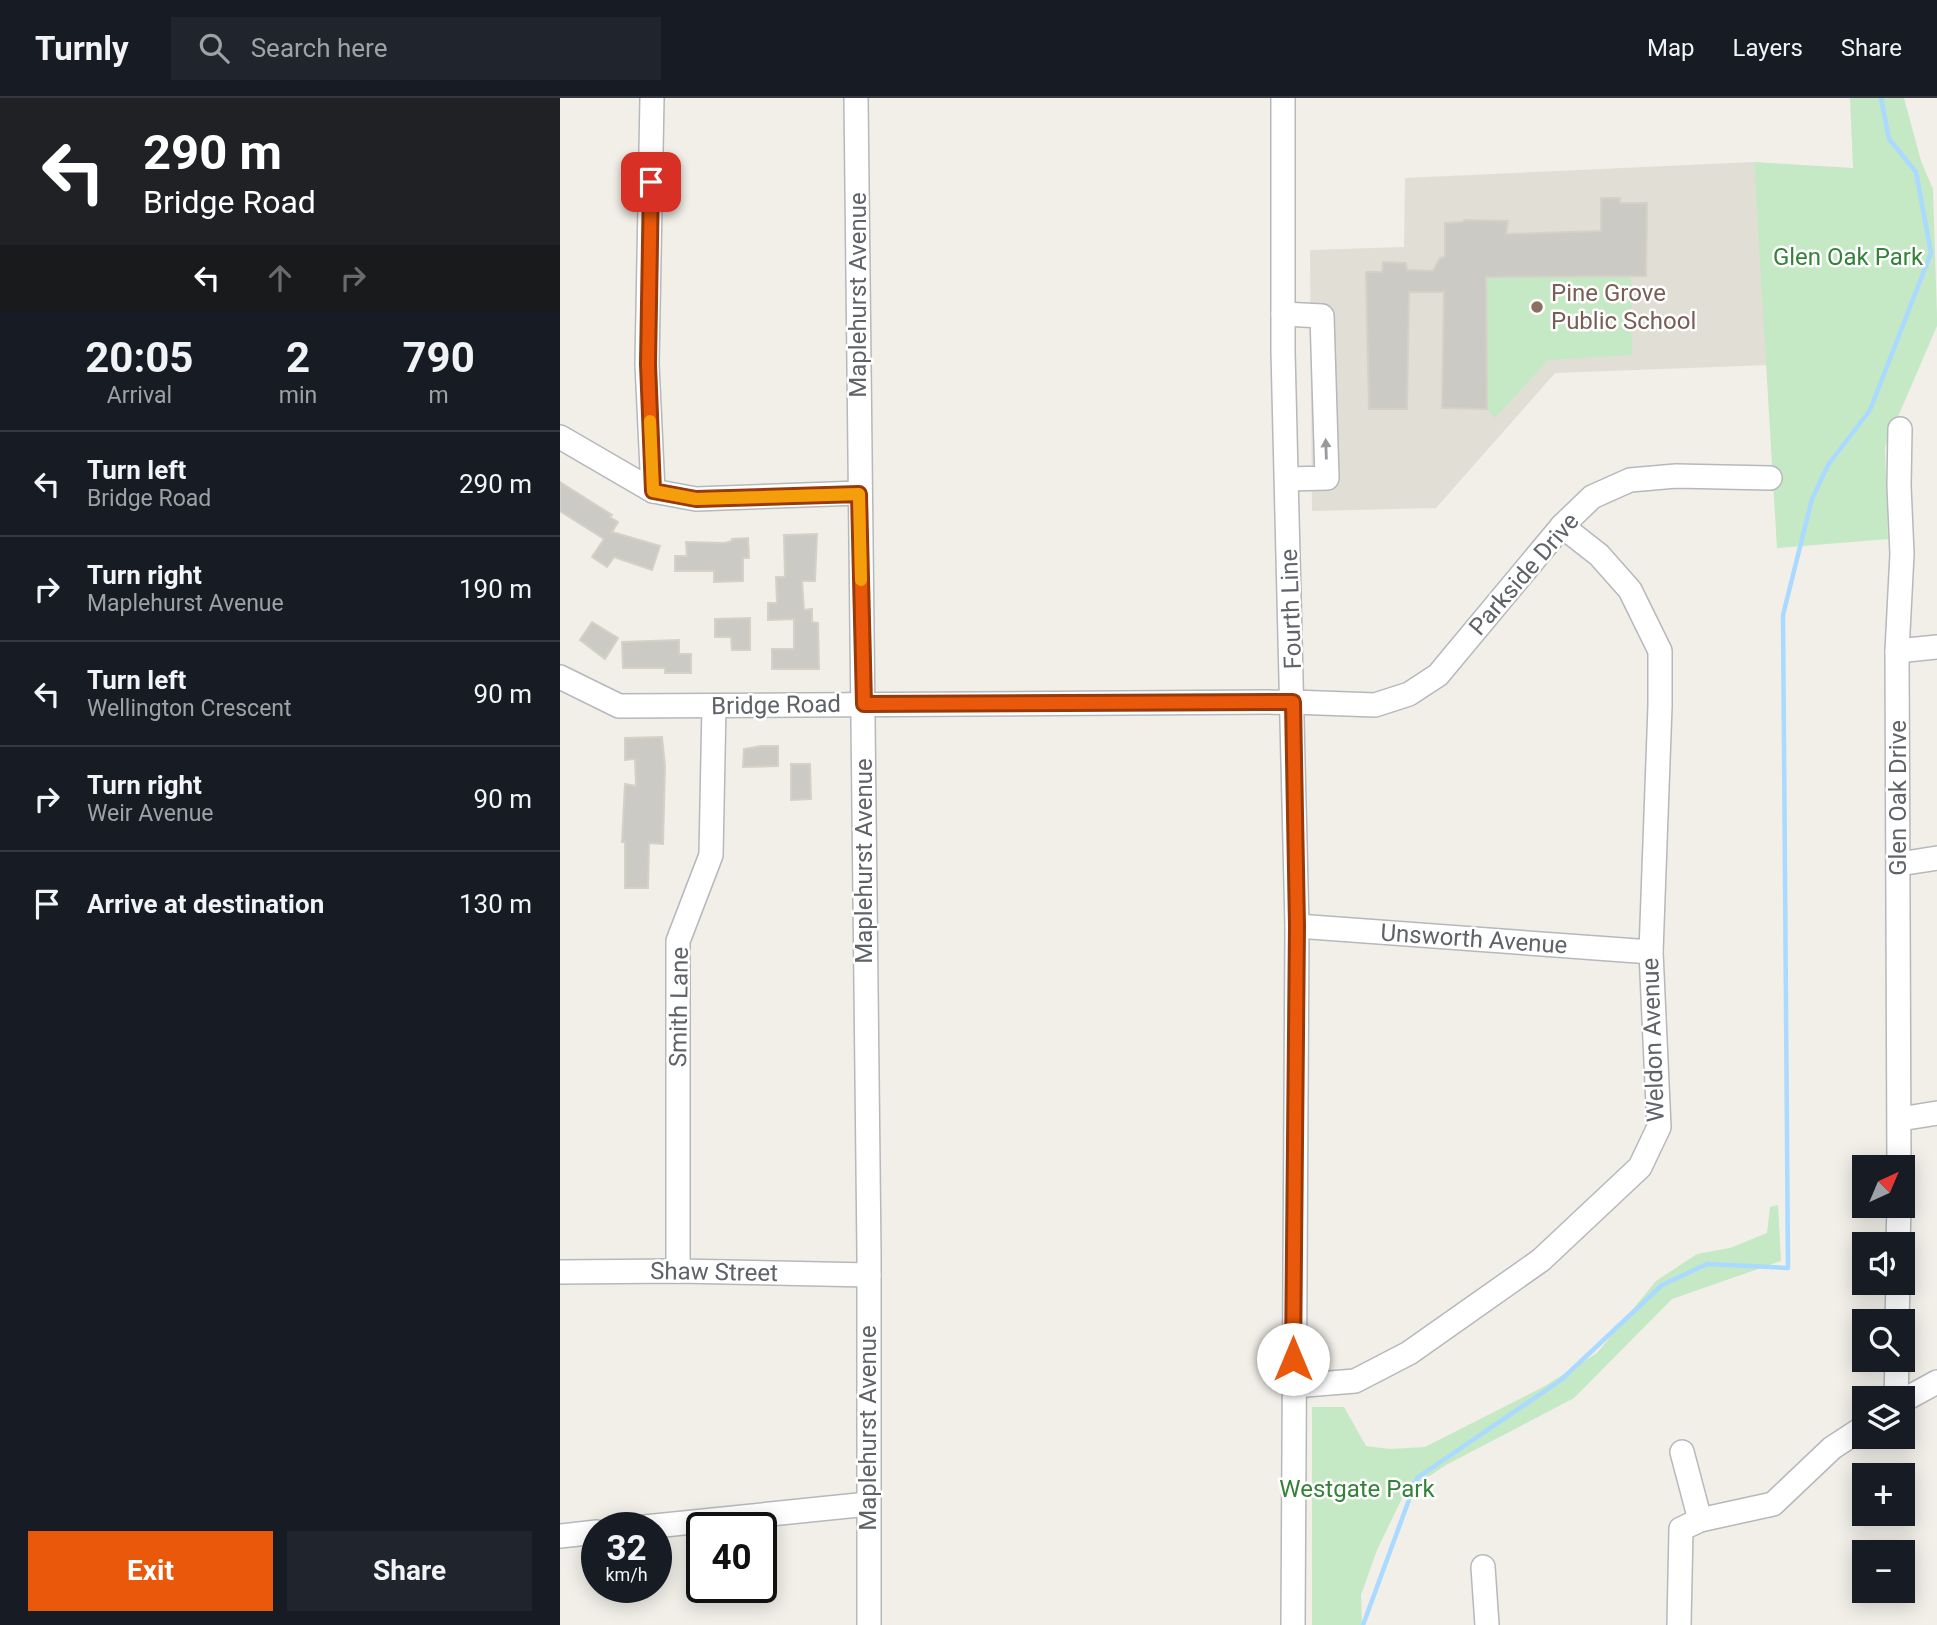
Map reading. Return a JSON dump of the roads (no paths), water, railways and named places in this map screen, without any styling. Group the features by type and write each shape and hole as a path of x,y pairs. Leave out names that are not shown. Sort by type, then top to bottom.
{"street":[{"path":"652,98 648,364 653,491"},
{"name":"Maplehurst Avenue","path":"856,98 859,494 864,704 863,947 869,1275 869,1625"},
{"name":"Fourth Line","path":"1283,98 1283,314 1297,926 1293,1625"},
{"path":"1283,314 1322,316 1327,478 1287,479"},
{"name":"Glen Oak Drive","path":"1899,1155 1897,651 1902,554 1900,429"},
{"path":"560,437 653,491 696,499 859,494"},
{"name":"Parkside Drive","path":"1293,702 1375,705 1409,694 1438,675 1562,526 1592,497 1630,480 1676,476 1770,478"},
{"name":"Weldon Avenue","path":"1293,1386 1355,1381 1409,1353 1541,1260 1640,1167 1659,1127 1651,952 1660,651 1630,590 1599,555 1562,526"},
{"path":"1897,651 1937,647"},
{"name":"Bridge Road","path":"560,677 619,706 1293,702"},
{"name":"Smith Lane","path":"678,1271 678,942 711,855 714,706"},
{"path":"1899,864 1937,858"},
{"name":"Unsworth Avenue","path":"1297,926 1651,952"},
{"path":"1900,1119 1937,1114"},
{"name":"Shaw Street","path":"560,1272 678,1271 869,1275"},
{"path":"1915,1394 1937,1382"},
{"path":"1679,1625 1681,1529 1700,1521 1773,1504 1832,1448 1852,1435"},
{"path":"1682,1452 1700,1521"},
{"path":"672,1524 868,1504"},
{"path":"560,1535 581,1533"},
{"path":"1483,1567 1487,1625"}],"waterway":[{"path":"1363,1625 1417,1478 1561,1380 1662,1285 1707,1264 1788,1268 1783,615 1812,499 1828,465 1870,410 1931,253 1916,172 1889,139 1881,98"}],"place":[{"name":"Pine Grove Public School","path":"1537,307"}],"park label":[{"name":"Glen Oak Park","path":"1848,257"},
{"name":"Westgate Park","path":"1357,1489"}]}
